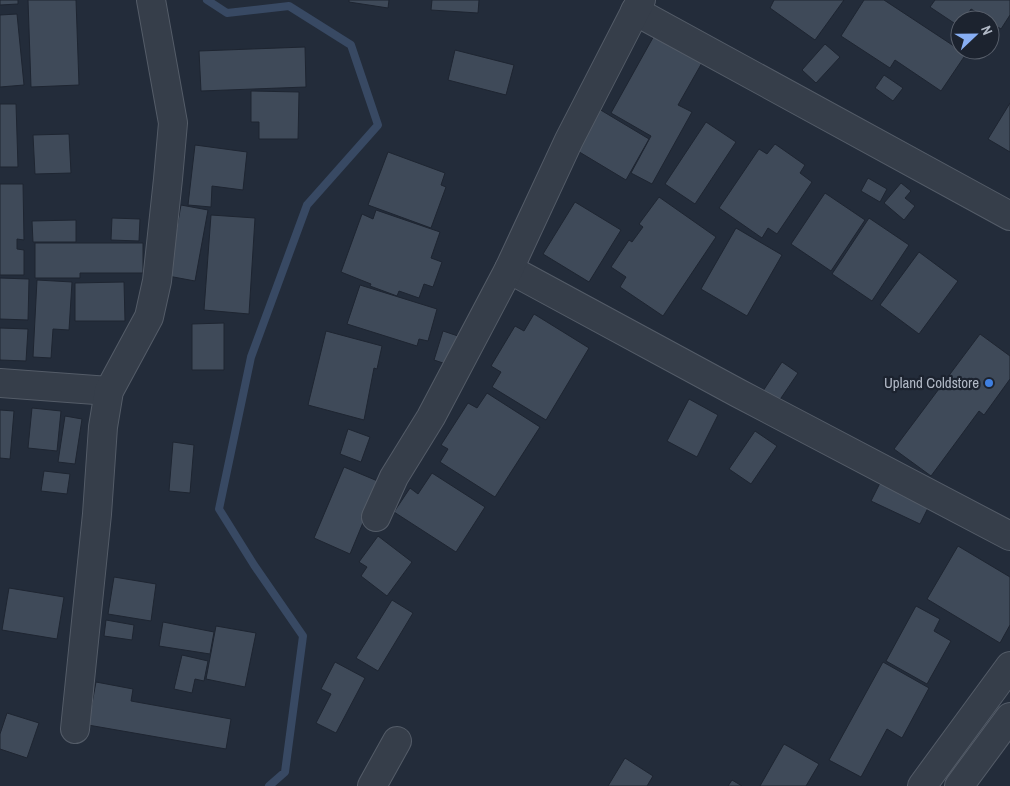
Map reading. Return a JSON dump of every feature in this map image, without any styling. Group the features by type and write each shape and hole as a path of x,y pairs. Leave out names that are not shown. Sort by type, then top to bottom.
{"street":[{"path":"74,729 103,427 109,390 149,317 157,281 168,179 173,123 151,0"},
{"path":"376,517 394,477 431,417 509,269 569,140 638,6 1010,216"},
{"path":"509,269 738,393 1010,536"},
{"path":"0,384 109,390"},
{"path":"922,786 1010,666"},
{"path":"959,786 1010,717"},
{"path":"372,786 397,741"}],"building":[{"path":"0,0 18,0 18,4 0,5"},
{"path":"28,0 76,0 79,85 31,87"},
{"path":"349,0 389,0 388,8 349,2"},
{"path":"432,0 479,0 478,13 431,10"},
{"path":"774,0 844,0 815,40 770,8"},
{"path":"864,0 884,0 950,43 950,60 962,60 941,91 895,60 890,68 841,36"},
{"path":"935,0 1010,0 1010,15 1001,29 1000,10 950,10 950,20 930,7"},
{"path":"17,14 24,85 0,87 0,15"},
{"path":"655,34 703,61 678,105 692,112 652,184 631,173 651,136 611,113"},
{"path":"825,44 840,57 816,83 802,70"},
{"path":"305,47 306,87 201,91 199,51"},
{"path":"455,50 514,65 506,95 448,80"},
{"path":"884,75 903,88 893,101 875,88"},
{"path":"251,91 299,92 298,139 259,139 259,122 251,122"},
{"path":"1010,103 1010,152 988,139"},
{"path":"0,104 16,104 18,167 0,167"},
{"path":"599,109 649,139 626,180 576,150"},
{"path":"706,122 736,142 695,204 665,184"},
{"path":"69,134 71,173 35,174 33,135"},
{"path":"775,144 805,165 800,173 812,182 777,234 768,228 762,238 719,208 759,149 767,154"},
{"path":"195,145 247,152 243,190 212,186 211,207 188,205"},
{"path":"388,152 445,173 441,185 446,187 431,228 368,205"},
{"path":"868,178 887,189 880,202 861,191"},
{"path":"901,183 911,191 905,198 915,206 904,220 884,203"},
{"path":"0,184 23,184 24,240 17,239 17,249 24,250 24,275 0,275"},
{"path":"825,193 865,220 831,271 791,244"},
{"path":"659,197 716,237 663,316 620,287 626,277 611,267 629,240 632,242 643,227 639,224"},
{"path":"575,202 621,230 589,282 543,254"},
{"path":"181,205 208,210 195,281 168,276"},
{"path":"376,210 440,232 431,258 442,262 433,287 424,284 419,298 399,291 397,296 341,272 362,214 373,219"},
{"path":"211,215 255,218 249,314 204,310"},
{"path":"112,218 140,219 139,241 111,240"},
{"path":"869,218 909,245 872,301 832,274"},
{"path":"76,220 76,242 33,242 32,221"},
{"path":"736,228 782,255 747,316 701,289"},
{"path":"35,243 143,243 143,273 80,273 80,278 35,278"},
{"path":"919,252 958,281 919,334 880,305"},
{"path":"0,278 29,279 28,320 0,319"},
{"path":"37,280 72,282 69,330 53,329 51,358 33,357"},
{"path":"124,282 125,321 75,321 75,283"},
{"path":"360,285 437,309 428,341 419,339 417,346 347,324"},
{"path":"534,314 589,348 546,420 492,387 501,372 491,366 515,326 524,331"},
{"path":"224,323 224,370 192,370 192,324"},
{"path":"0,328 28,329 26,361 0,360"},
{"path":"326,331 382,346 377,369 374,368 364,420 308,405"},
{"path":"443,331 464,338 455,367 434,360"},
{"path":"980,334 1010,356 1010,379 984,415 979,411 931,476 894,449"},
{"path":"782,362 798,373 779,401 763,391"},
{"path":"487,393 540,427 495,497 440,462 448,449 441,445 468,403 477,408"},
{"path":"689,399 718,415 697,457 667,441"},
{"path":"32,408 61,411 57,451 28,448"},
{"path":"0,410 14,411 10,459 0,458"},
{"path":"65,416 82,419 75,464 58,462"},
{"path":"348,429 370,437 361,462 340,454"},
{"path":"755,431 777,446 751,484 729,469"},
{"path":"173,442 194,445 190,493 169,491"},
{"path":"344,467 380,482 350,554 314,538"},
{"path":"44,471 70,474 67,494 41,491"},
{"path":"432,473 485,507 456,552 394,512 410,488 418,494"},
{"path":"880,483 929,506 920,524 871,501"},
{"path":"378,536 412,562 387,596 361,576 367,567 359,562"},
{"path":"958,546 1010,577 1010,625 1000,643 927,599"},
{"path":"114,577 156,584 151,621 108,614"},
{"path":"9,588 64,597 57,639 2,630"},
{"path":"392,600 413,613 378,671 356,658"},
{"path":"916,606 940,619 934,631 951,641 927,684 886,661"},
{"path":"106,620 134,625 132,640 104,636"},
{"path":"163,622 214,632 210,654 159,646"},
{"path":"216,626 256,633 245,687 206,679"},
{"path":"182,655 208,661 204,681 195,679 192,693 174,689"},
{"path":"335,662 365,678 336,733 316,723 331,694 321,689"},
{"path":"883,662 929,688 902,738 887,729 861,777 829,760"},
{"path":"96,682 133,689 131,701 231,719 226,749 88,725"},
{"path":"7,713 39,723 27,758 0,749 0,734"},
{"path":"784,744 819,764 806,786 760,786"},
{"path":"625,758 653,776 647,786 608,786"},
{"path":"732,780 742,786 728,786"}],"waterway":[{"path":"207,0 227,13 289,6 351,45 378,125 307,205 251,357 219,509 254,565 303,636 285,772 269,786"}],"place":[{"name":"Upland Coldstore","path":"989,383"}]}
